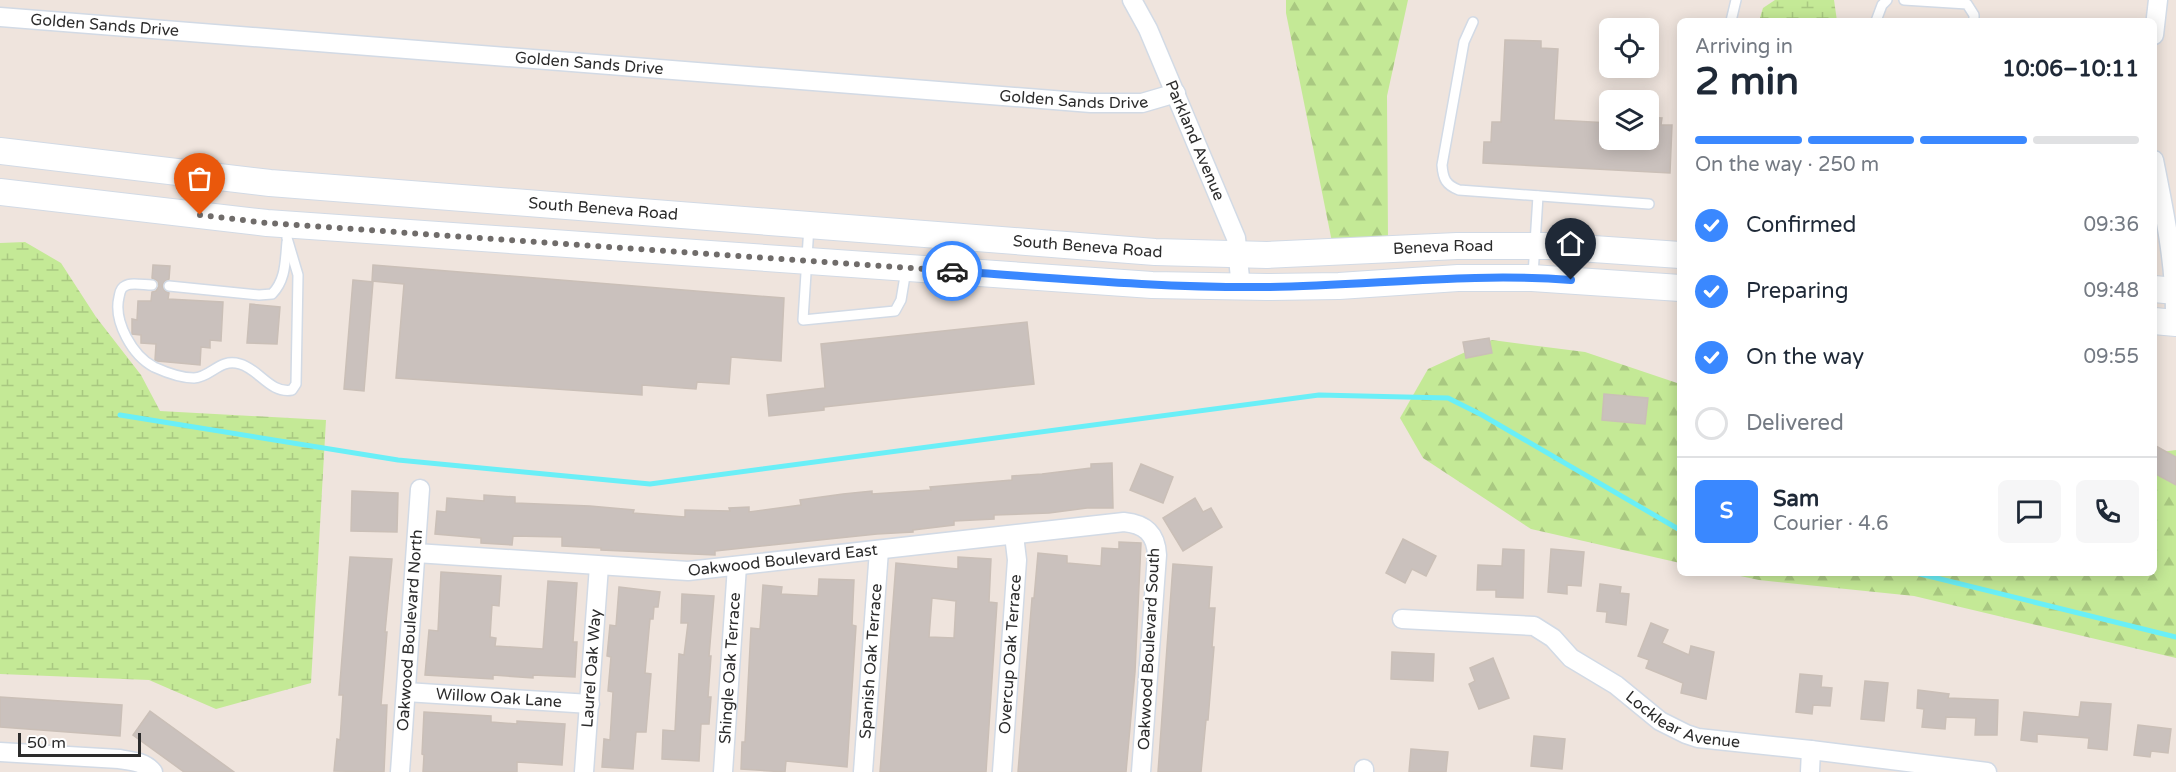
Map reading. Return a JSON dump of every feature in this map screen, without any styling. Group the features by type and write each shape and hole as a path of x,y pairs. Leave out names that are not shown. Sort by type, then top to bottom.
{"main road":[{"name":"South Beneva Road","path":"0,151 270,183 1207,255"},
{"name":"South Beneva Road","path":"0,192 287,232 807,261 1152,285 1206,286"},
{"name":"Beneva Road","path":"1207,255 1457,246 1535,246 1677,255"},
{"name":"Beneva Road","path":"1206,286 1241,288 1339,286 1458,278 1532,278 1677,288"}],"street":[{"name":"Parkland Avenue","path":"1132,0 1148,28 1236,238 1241,288"},
{"path":"2156,18 2158,0"},
{"name":"Golden Sands Drive","path":"0,17 1050,100 1142,103 1176,93"},
{"path":"2157,176 2171,249 2168,322"},
{"name":"Oakwood Boulevard North","path":"400,772 420,489"},
{"name":"Oakwood Boulevard East","path":"416,553 688,571 1124,522 1147,529"},
{"name":"Oakwood Boulevard South","path":"1141,772 1157,555 1154,538 1147,529"},
{"name":"Overcup Oak Terrace","path":"1002,772 1017,560 1014,535"},
{"name":"Spanish Oak Terrace","path":"863,772 879,550"},
{"name":"Laurel Oak Way","path":"585,772 599,566"},
{"name":"Shingle Oak Terrace","path":"723,772 737,566"},
{"name":"Locklear Avenue","path":"1402,619 1534,626 1553,638 1572,658 1616,685 1660,721 1686,734 1711,741 1811,750 1987,772"},
{"name":"Willow Oak Lane","path":"406,692 590,704"},
{"path":"1810,772 1811,750"},
{"path":"0,752 54,764 120,759 137,762 150,768 153,772"}],"lane":[{"path":"1732,18 1736,0"},
{"path":"1877,18 1881,5 1887,0"},
{"path":"1904,0 1967,4 1974,18"},
{"path":"1473,22 1464,42 1442,165 1444,180 1449,186 1459,190 1649,204"},
{"path":"1532,278 1538,196"},
{"path":"809,225 803,320 896,311 901,300 906,268"},
{"path":"169,286 259,295 272,294 280,286 284,276 287,232"},
{"path":"152,285 127,284 122,288 117,304 121,324 139,356 153,366 180,376 195,378 215,367 232,362 244,364 265,382 286,391 292,390 296,384 299,293 298,275 287,232"}],"green space":[{"path":"1286,0 1408,0 1387,96 1388,240 1332,242 1286,13"},
{"path":"1775,0 1834,0 1837,18 1760,18 1763,8"},
{"path":"25,242 61,263 96,317 141,375 160,411 326,420 311,683 216,709 149,680 0,674 0,243"},
{"path":"1492,340 1585,352 1677,383 1677,562 1531,529 1423,458 1400,418 1428,369"},
{"path":"2176,450 2176,658 1914,596 1759,580 1740,576 2157,576 2157,453"}],"building":[{"path":"1505,40 1541,41 1541,48 1558,49 1554,120 1599,122 1599,150 1659,150 1659,118 1662,118 1661,125 1672,125 1670,173 1483,163 1484,142 1491,142 1492,122 1501,122"},
{"path":"153,265 170,266 169,279 162,286 169,293 168,299 223,302 221,341 210,340 210,348 201,347 200,365 157,361 155,360 156,344 141,343 141,335 132,334 132,319 137,320 138,301 151,301 152,292 156,291 159,286 158,281 152,278"},
{"path":"373,265 784,298 781,361 731,357 729,384 697,382 696,389 642,385 642,395 396,378 404,284 372,281"},
{"path":"353,280 373,282 364,391 344,389"},
{"path":"250,304 280,307 277,344 247,343"},
{"path":"1027,322 1034,384 824,407 824,410 769,416 767,395 825,388 821,344"},
{"path":"1489,338 1492,353 1466,358 1463,342"},
{"path":"1604,394 1648,398 1645,424 1602,420"},
{"path":"2157,447 2176,457 2176,485 2157,475"},
{"path":"1112,463 1113,508 994,515 994,519 954,521 954,525 913,530 913,532 715,551 715,555 562,546 562,537 513,536 512,545 481,543 481,538 435,534 437,511 446,512 447,498 484,501 484,495 515,497 515,503 590,506 634,510 633,513 685,517 685,510 730,511 729,508 749,507 749,512 801,505 800,500 843,494 931,490 930,487 1012,480 1012,476 1091,468 1091,464"},
{"path":"1141,464 1173,477 1163,503 1130,490"},
{"path":"352,491 398,493 397,532 351,531"},
{"path":"1195,498 1203,512 1211,508 1222,527 1183,551 1163,518"},
{"path":"1403,539 1436,556 1426,576 1412,569 1405,583 1386,573"},
{"path":"1119,542 1141,543 1135,672 1126,772 1018,772 1032,598 1034,598 1038,553 1067,556 1067,563 1101,566 1102,548 1119,549"},
{"path":"1503,549 1524,550 1523,598 1496,597 1496,590 1477,590 1478,565 1502,566"},
{"path":"1551,549 1584,552 1581,586 1567,585 1567,594 1548,592"},
{"path":"350,557 392,559 381,705 387,705 384,772 334,771 337,739 340,740 343,695 339,695"},
{"path":"958,557 991,559 989,602 997,603 986,772 880,772 896,563 958,569","holes":["932,598 956,601 954,638 929,637"]},
{"path":"1173,564 1212,567 1209,608 1215,608 1212,647 1214,647 1201,772 1158,772"},
{"path":"441,572 501,576 499,606 492,605 490,637 496,638 495,646 543,649 548,581 577,583 573,642 577,642 575,677 533,675 533,678 493,675 493,679 425,675 429,630 438,631"},
{"path":"819,579 854,580 852,625 856,626 847,767 786,761 785,772 741,769 742,742 745,742 751,628 760,629 763,585 782,587 781,594 818,596"},
{"path":"1600,584 1621,587 1620,593 1629,594 1626,625 1606,622 1607,612 1597,611"},
{"path":"619,587 660,592 658,607 654,607 653,619 650,619 645,673 651,674 646,732 636,732 633,769 602,767 604,739 610,740 613,692 608,691 611,657 607,656 610,625 616,626"},
{"path":"682,594 714,596 709,656 711,656 708,697 711,697 709,724 701,724 699,761 662,759 663,730 675,731 679,654 684,655 688,623 681,623"},
{"path":"1651,623 1668,630 1662,643 1689,655 1691,646 1714,652 1706,699 1681,693 1683,683 1646,668 1649,660 1638,656"},
{"path":"1392,652 1434,654 1433,681 1391,679"},
{"path":"1493,658 1509,698 1479,709 1469,684 1475,681 1470,668"},
{"path":"1800,674 1822,676 1821,687 1832,688 1830,706 1813,705 1812,714 1796,712"},
{"path":"1865,681 1888,683 1884,721 1861,719"},
{"path":"1918,690 1949,694 1948,698 1998,700 1997,735 1975,735 1976,718 1946,717 1945,729 1922,727 1924,709 1917,708"},
{"path":"0,697 122,705 120,736 0,727"},
{"path":"2081,702 2111,704 2107,750 2088,748 2089,738 2037,734 2037,742 2021,740 2024,712 2079,717"},
{"path":"150,711 234,772 184,772 133,735"},
{"path":"424,712 491,716 491,722 565,724 562,765 517,762 517,772 423,772"},
{"path":"2138,725 2171,729 2168,753 2151,751 2150,757 2134,755"},
{"path":"1534,736 1565,739 1562,769 1531,766"},
{"path":"1411,749 1448,752 1446,772 1409,772"}],"waterway":[{"path":"120,415 398,460 650,484 1319,395 1448,398 1482,415 1677,528"},
{"path":"1928,576 2176,637"}],"way so far":[{"path":"200,215 267,223 952,271"}],"route":[{"path":"952,271 1152,285 1241,288 1339,286 1458,278 1571,280"}]}
